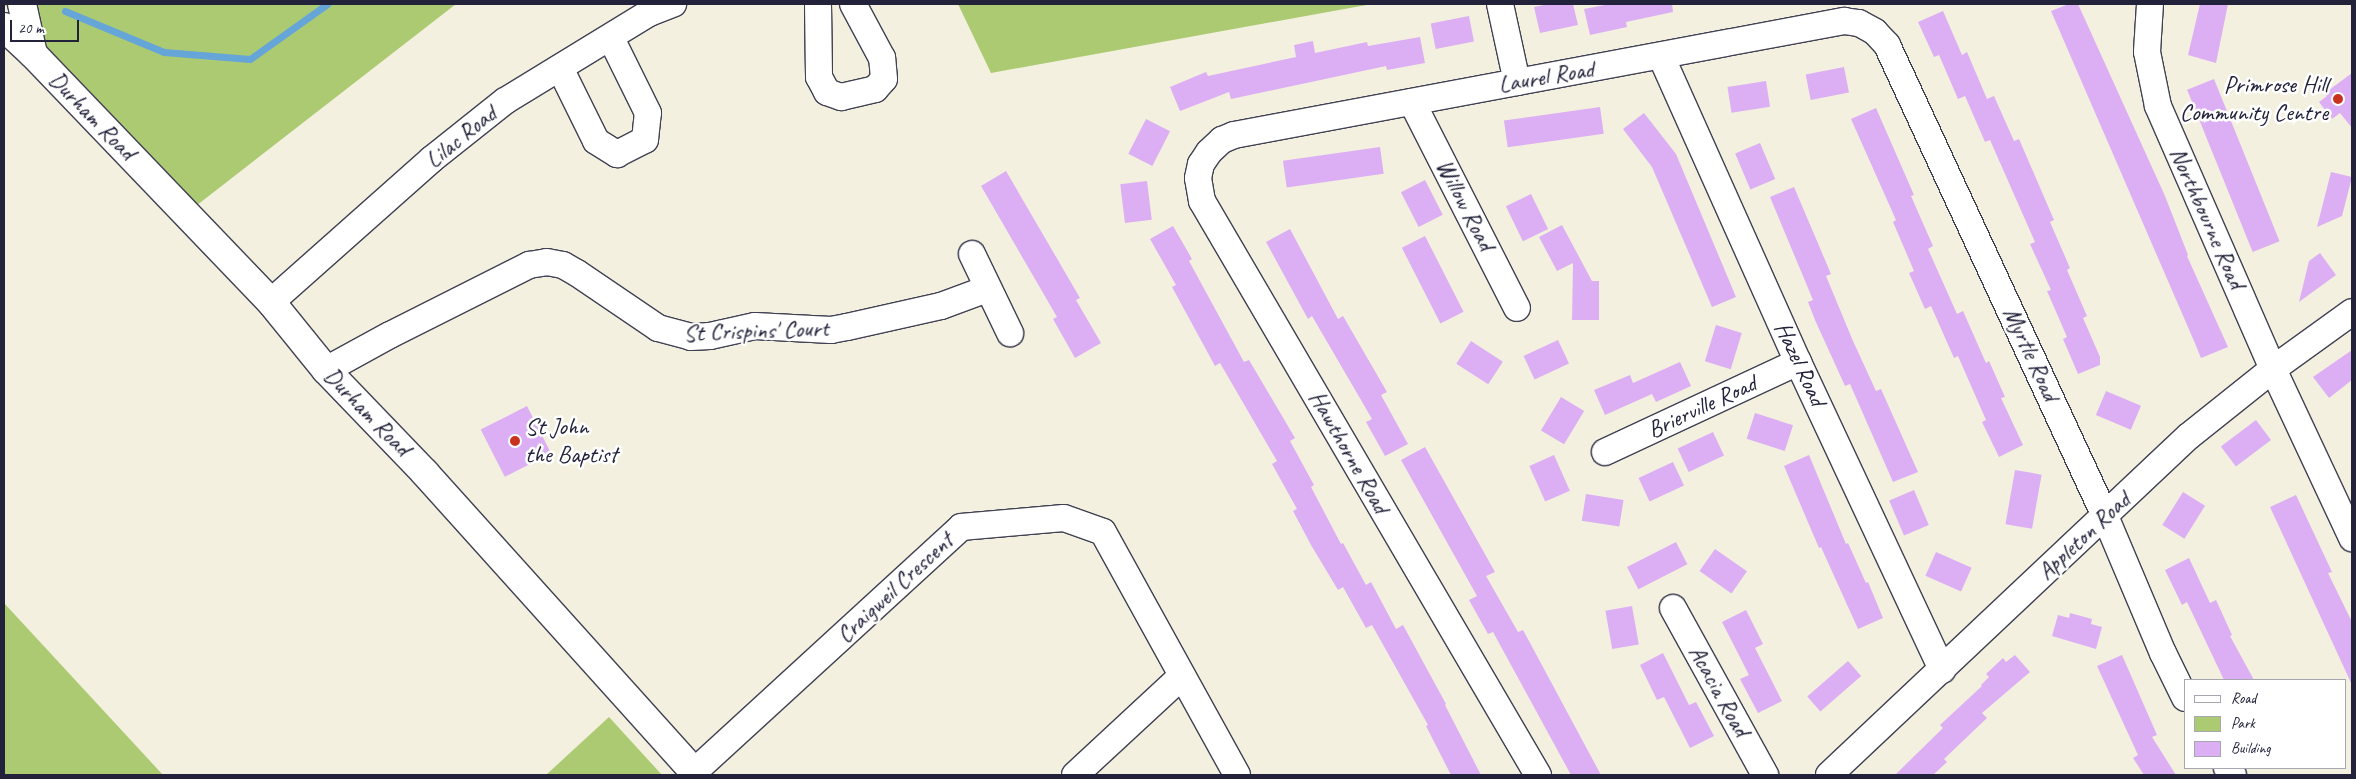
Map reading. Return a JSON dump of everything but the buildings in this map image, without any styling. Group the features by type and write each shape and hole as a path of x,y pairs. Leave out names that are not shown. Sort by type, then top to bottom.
{"street":[{"name":"Durham Road","path":"22,4 33,54"},
{"name":"Lilac Road","path":"271,302 439,154 504,101 611,38 649,13 673,4"},
{"path":"818,4 819,77 827,92 841,97 875,89 884,79 882,58 853,4"},
{"path":"1500,4 1518,82"},
{"name":"Northbourne Road","path":"2150,4 2147,52 2158,106 2273,369 2352,538"},
{"name":"Laurel Road","path":"1234,135 1844,21 1859,23"},
{"name":"Myrtle Road","path":"1859,23 1875,32 1887,45 2105,516 2163,653 2184,696"},
{"name":"Durham Road","path":"4,27 33,54 271,302 326,370 425,473 695,774"},
{"path":"560,68 596,141 617,154 645,140 648,113 611,38"},
{"name":"Hazel Road","path":"1661,56 1798,362 1942,670"},
{"name":"Willow Road","path":"1412,102 1517,308"},
{"name":"Hawthorne Road","path":"1234,135 1222,140 1209,152 1201,164 1198,178 1202,201 1538,775"},
{"path":"972,254 987,289 1010,333"},
{"name":"St Crispins' Court","path":"326,370 390,335 529,265 548,262 563,265 577,273 658,328 691,337 710,336 755,326 831,330 847,328 941,306 987,289"},
{"name":"Appleton Road","path":"1829,775 2190,436 2273,369 2352,312"},
{"name":"Brierville Road","path":"1605,452 1798,362"},
{"name":"Craigweil Crescent","path":"695,774 961,527 1064,518 1103,532 1181,677 1237,775"},
{"name":"Acacia Road","path":"1673,608 1765,775"},
{"path":"1075,775 1181,677"}],"green space":[{"path":"4,4 456,4 183,216 94,98"},
{"path":"958,4 1372,4 991,73"},
{"path":"4,603 163,775 4,775"},
{"path":"609,717 662,775 546,775"}],"waterway":[{"path":"65,11 164,52 250,59 327,4"}],"place":[{"name":"Primrose Hill Community Centre","path":"2338,99"},
{"name":"St John the Baptist","path":"515,441"}]}
